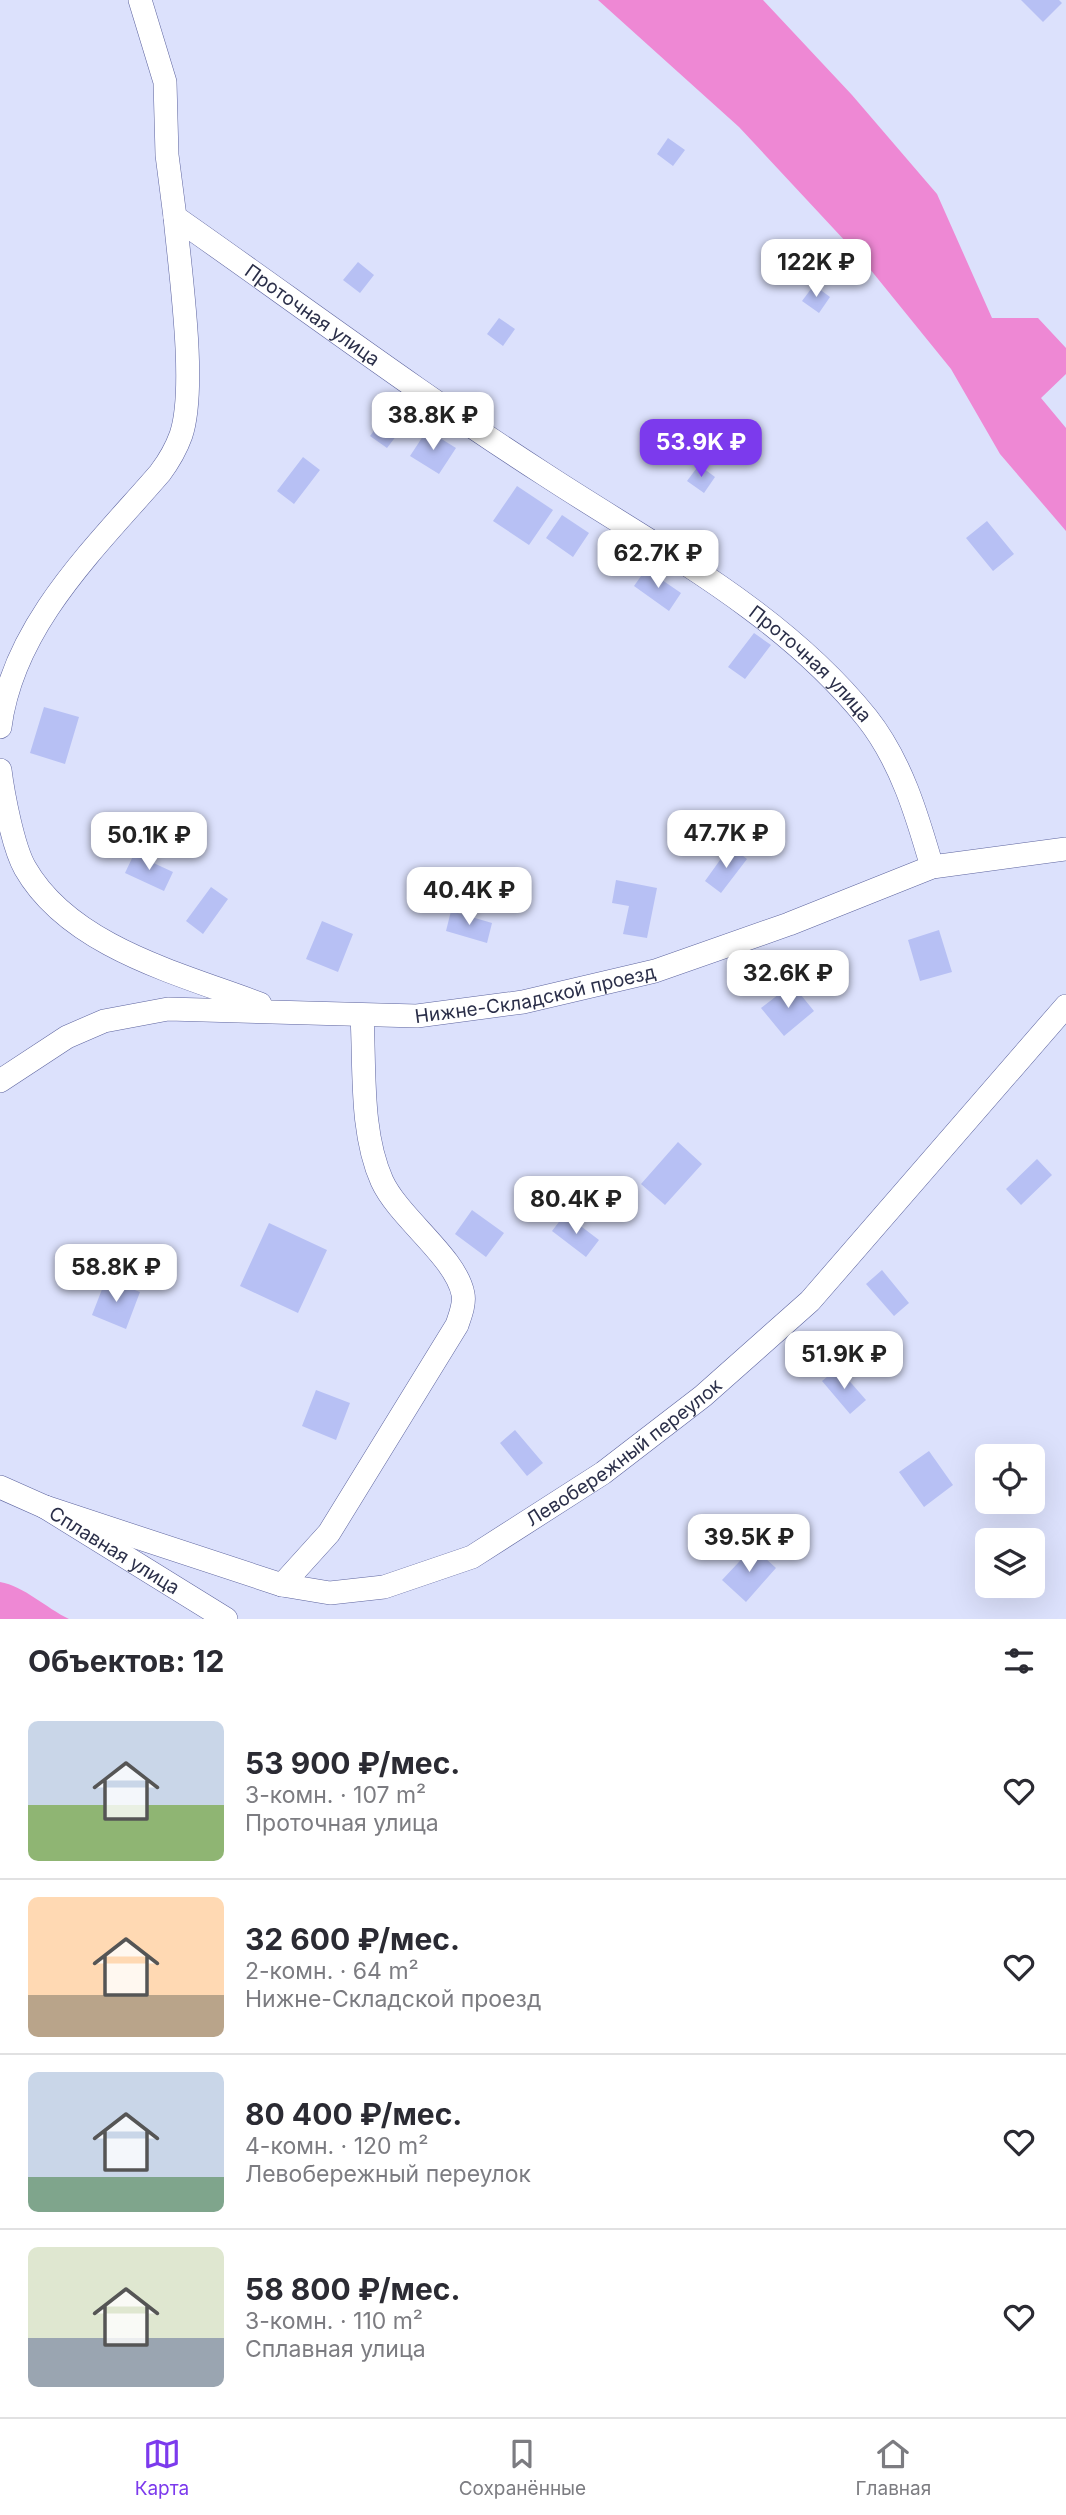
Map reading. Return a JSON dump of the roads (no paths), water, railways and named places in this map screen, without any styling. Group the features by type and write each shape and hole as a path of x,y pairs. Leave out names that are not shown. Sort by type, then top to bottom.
{"street":[{"path":"0,727 3,702 27,647 60,587 160,473 174,454 182,432 187,382 175,217 167,155 165,82 140,0"},
{"name":"Проточная улица","path":"175,217 541,473 748,604 820,665 869,720 909,790 932,867"},
{"path":"0,770 2,792 23,866 45,896 107,945 276,1010"},
{"name":"Нижне-Складской проезд","path":"0,1081 67,1037 104,1021 168,1009 417,1016 523,1002 655,971 751,938 932,867 1066,849"},
{"name":"Левобережный переулок","path":"45,1507 282,1586 330,1593 384,1587 472,1557 603,1473 703,1396 810,1301 1066,1006"},
{"path":"282,1586 329,1533 457,1325 464,1296 451,1268 384,1184 371,1154 362,1016"},
{"name":"Сплавная улица","path":"0,1487 45,1507 226,1619"}]}
